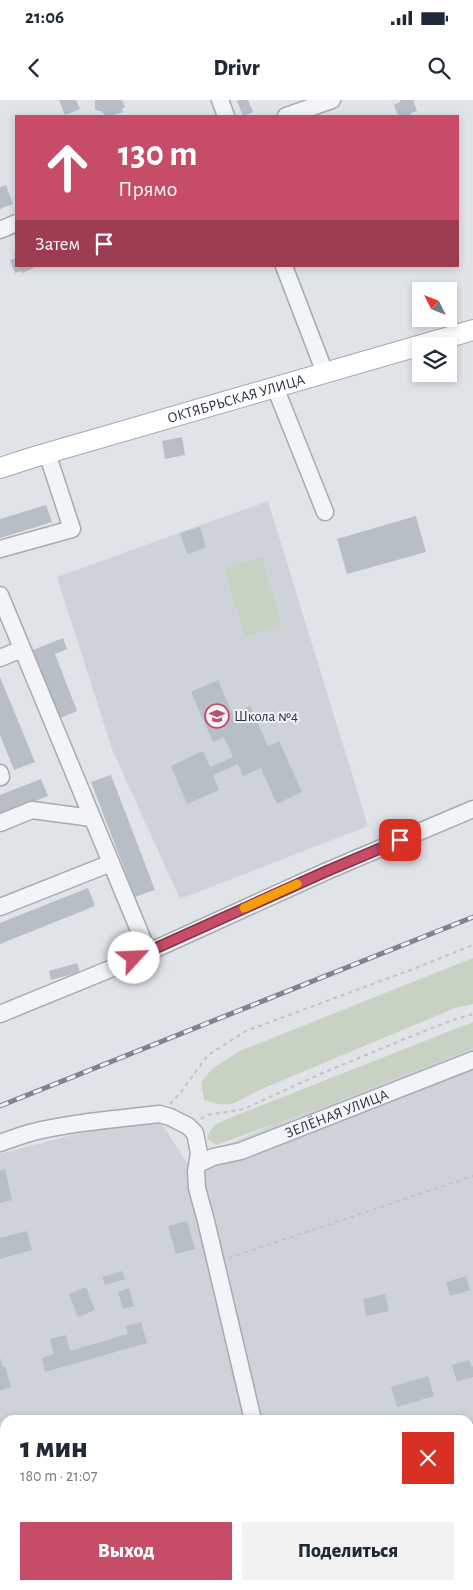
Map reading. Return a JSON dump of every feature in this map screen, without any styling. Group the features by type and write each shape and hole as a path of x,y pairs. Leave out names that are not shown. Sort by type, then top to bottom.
{"main road":[{"name":"ОКТЯБРЬСКАЯ УЛИЦА","path":"0,468 473,330"}],"street":[{"path":"220,100 226,115"},
{"path":"289,115 332,100"},
{"path":"0,230 15,223"},
{"path":"284,267 325,373"},
{"path":"275,387 325,512"},
{"path":"0,549 72,529 47,453"},
{"path":"0,595 5,621 22,649 148,952"},
{"path":"0,658 22,649"},
{"path":"0,1014 148,952 327,871 473,809"},
{"path":"0,823 32,810 92,818"},
{"path":"0,907 111,863"},
{"name":"ЗЕЛЁНАЯ УЛИЦА","path":"198,1164 214,1157 242,1151 473,1060"},
{"path":"0,1143 31,1132 59,1126 93,1121 165,1116 188,1126 195,1133 199,1152 196,1172 197,1188 252,1415"}],"path":[{"path":"165,1116 208,1055 246,1031 473,946"},
{"path":"188,1126 207,1115 244,1110 320,1074 450,1021 473,1014"},
{"path":"216,1262 473,1176"}],"shaded area":[{"name":"Школа №4","path":"268,501 368,826 180,899 112,749 57,577"},
{"path":"473,1035 473,1415 0,1415 0,1154 155,1113 187,1163"}],"green space":[{"path":"262,557 282,625 245,636 224,568"},
{"path":"473,958 473,1004 455,1008 257,1091 232,1104 226,1105 204,1100 201,1082 213,1068 240,1051"},
{"path":"473,1022 473,1048 330,1104 216,1145 207,1139 217,1124 227,1119"}],"building":[{"path":"59,100 76,100 80,109 65,115"},
{"path":"95,100 122,100 125,107 122,109 123,112 114,115 105,115 95,109"},
{"path":"248,100 253,112 243,115 237,101"},
{"path":"400,100 413,100 417,111 410,115 398,115 394,105 400,102"},
{"path":"6,185 13,204 0,209 0,187"},
{"path":"15,258 15,267 34,268 22,273 21,271 15,273 10,260"},
{"path":"182,437 185,455 165,459 162,441"},
{"path":"46,505 52,522 0,538 0,519"},
{"path":"416,516 426,552 347,574 337,539"},
{"path":"200,527 206,548 187,554 180,533"},
{"path":"63,638 67,649 55,654 77,711 60,718 33,650"},
{"path":"0,677 35,762 14,770 0,735"},
{"path":"218,680 237,724 239,723 235,713 250,706 268,746 279,741 302,792 277,804 261,768 243,776 238,764 213,775 219,790 187,804 171,766 203,751 210,767 233,757 224,737 213,742 191,692"},
{"path":"111,775 155,890 135,897 91,782"},
{"path":"41,779 48,796 0,815 0,795"},
{"path":"88,888 95,906 0,944 0,923"},
{"path":"77,963 80,972 51,980 49,971"},
{"path":"5,1169 12,1200 0,1203 0,1170"},
{"path":"187,1221 195,1249 176,1254 168,1226"},
{"path":"27,1231 32,1250 0,1259 0,1238"},
{"path":"122,1271 125,1279 105,1285 102,1277"},
{"path":"466,1276 470,1290 450,1296 446,1282"},
{"path":"86,1287 95,1310 78,1317 69,1294"},
{"path":"129,1288 134,1306 123,1309 118,1292"},
{"path":"385,1294 389,1311 366,1316 363,1299"},
{"path":"141,1322 147,1343 45,1372 42,1358 54,1354 50,1339 66,1335 70,1351 128,1334 126,1326"},
{"path":"0,1357 3,1367 5,1366 11,1387 0,1391"},
{"path":"469,1360 471,1367 473,1366 473,1377 457,1382 452,1365"},
{"path":"428,1376 434,1396 397,1407 391,1387"}],"railway":[{"path":"0,1106 473,917"}],"slow traffic":[{"path":"244,908 297,884"}],"place":[{"name":"Школа №4","path":"217,716"}],"route":[{"path":"134,958 400,840"}]}
